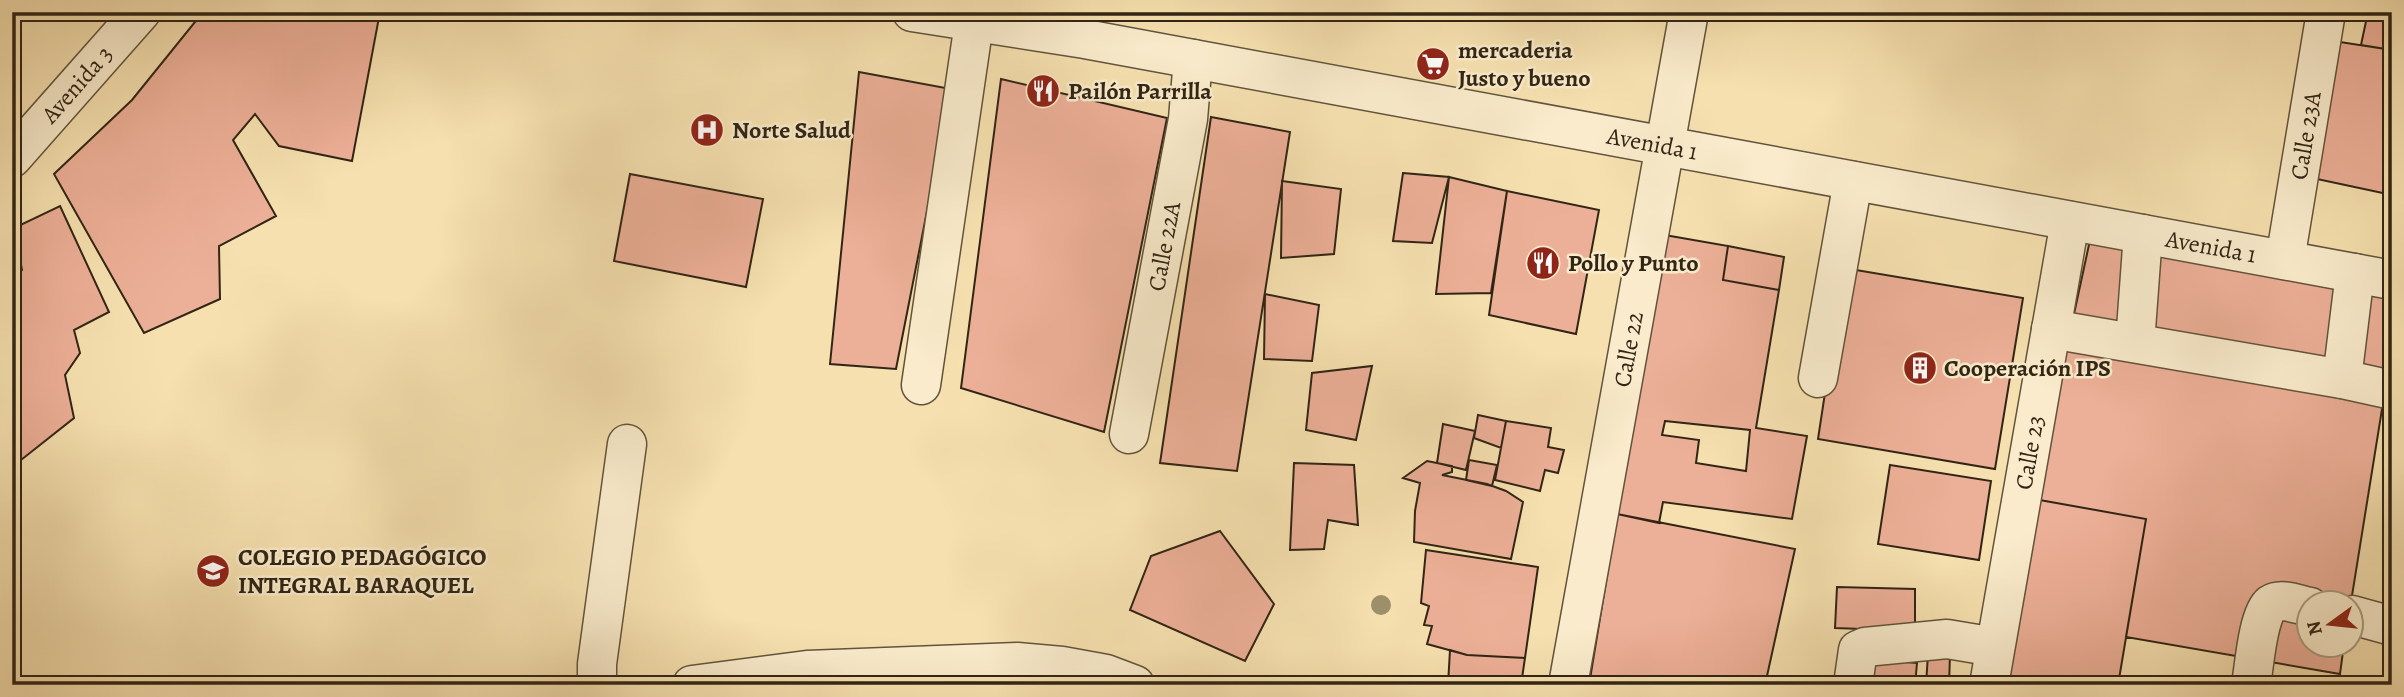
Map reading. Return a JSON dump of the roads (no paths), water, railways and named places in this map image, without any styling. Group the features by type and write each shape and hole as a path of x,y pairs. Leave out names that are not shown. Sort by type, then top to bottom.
{"street":[{"name":"Avenida 3","path":"12,158 141,12"},
{"name":"Avenida 1","path":"912,12 974,23 1087,25 1193,59 2374,276"},
{"name":"Calle 22","path":"1568,685 1689,12"},
{"name":"Calle 23A","path":"2285,260 2326,12"},
{"path":"921,385 974,23"},
{"name":"Calle 22A","path":"1129,434 1188,119 1193,59"},
{"path":"1818,378 1853,181"},
{"name":"Calle 23","path":"1989,685 2070,220"},
{"path":"2135,343 2143,234"},
{"path":"2342,379 2374,276"},
{"path":"2051,329 2392,390"},
{"path":"597,685 597,664 628,444"},
{"path":"2252,685 2263,615 2272,604 2283,601 2296,604"},
{"path":"2366,619 2392,626"},
{"path":"1853,685 1855,657 1858,650 1865,647 1947,639 1995,647"},
{"path":"692,685 1017,662 1106,674 1135,685"}],"place":[{"name":"mercaderia Justo y bueno","path":"1433,64"},
{"name":"Pailón Parrilla","path":"1043,91"},
{"name":"Norte Salud","path":"707,130"},
{"name":"Pollo y Punto","path":"1543,263"},
{"name":"Cooperación IPS","path":"1920,368"},
{"name":"COLEGIO PEDAGÓGICO INTEGRAL BARAQUEL","path":"213,571"}]}
